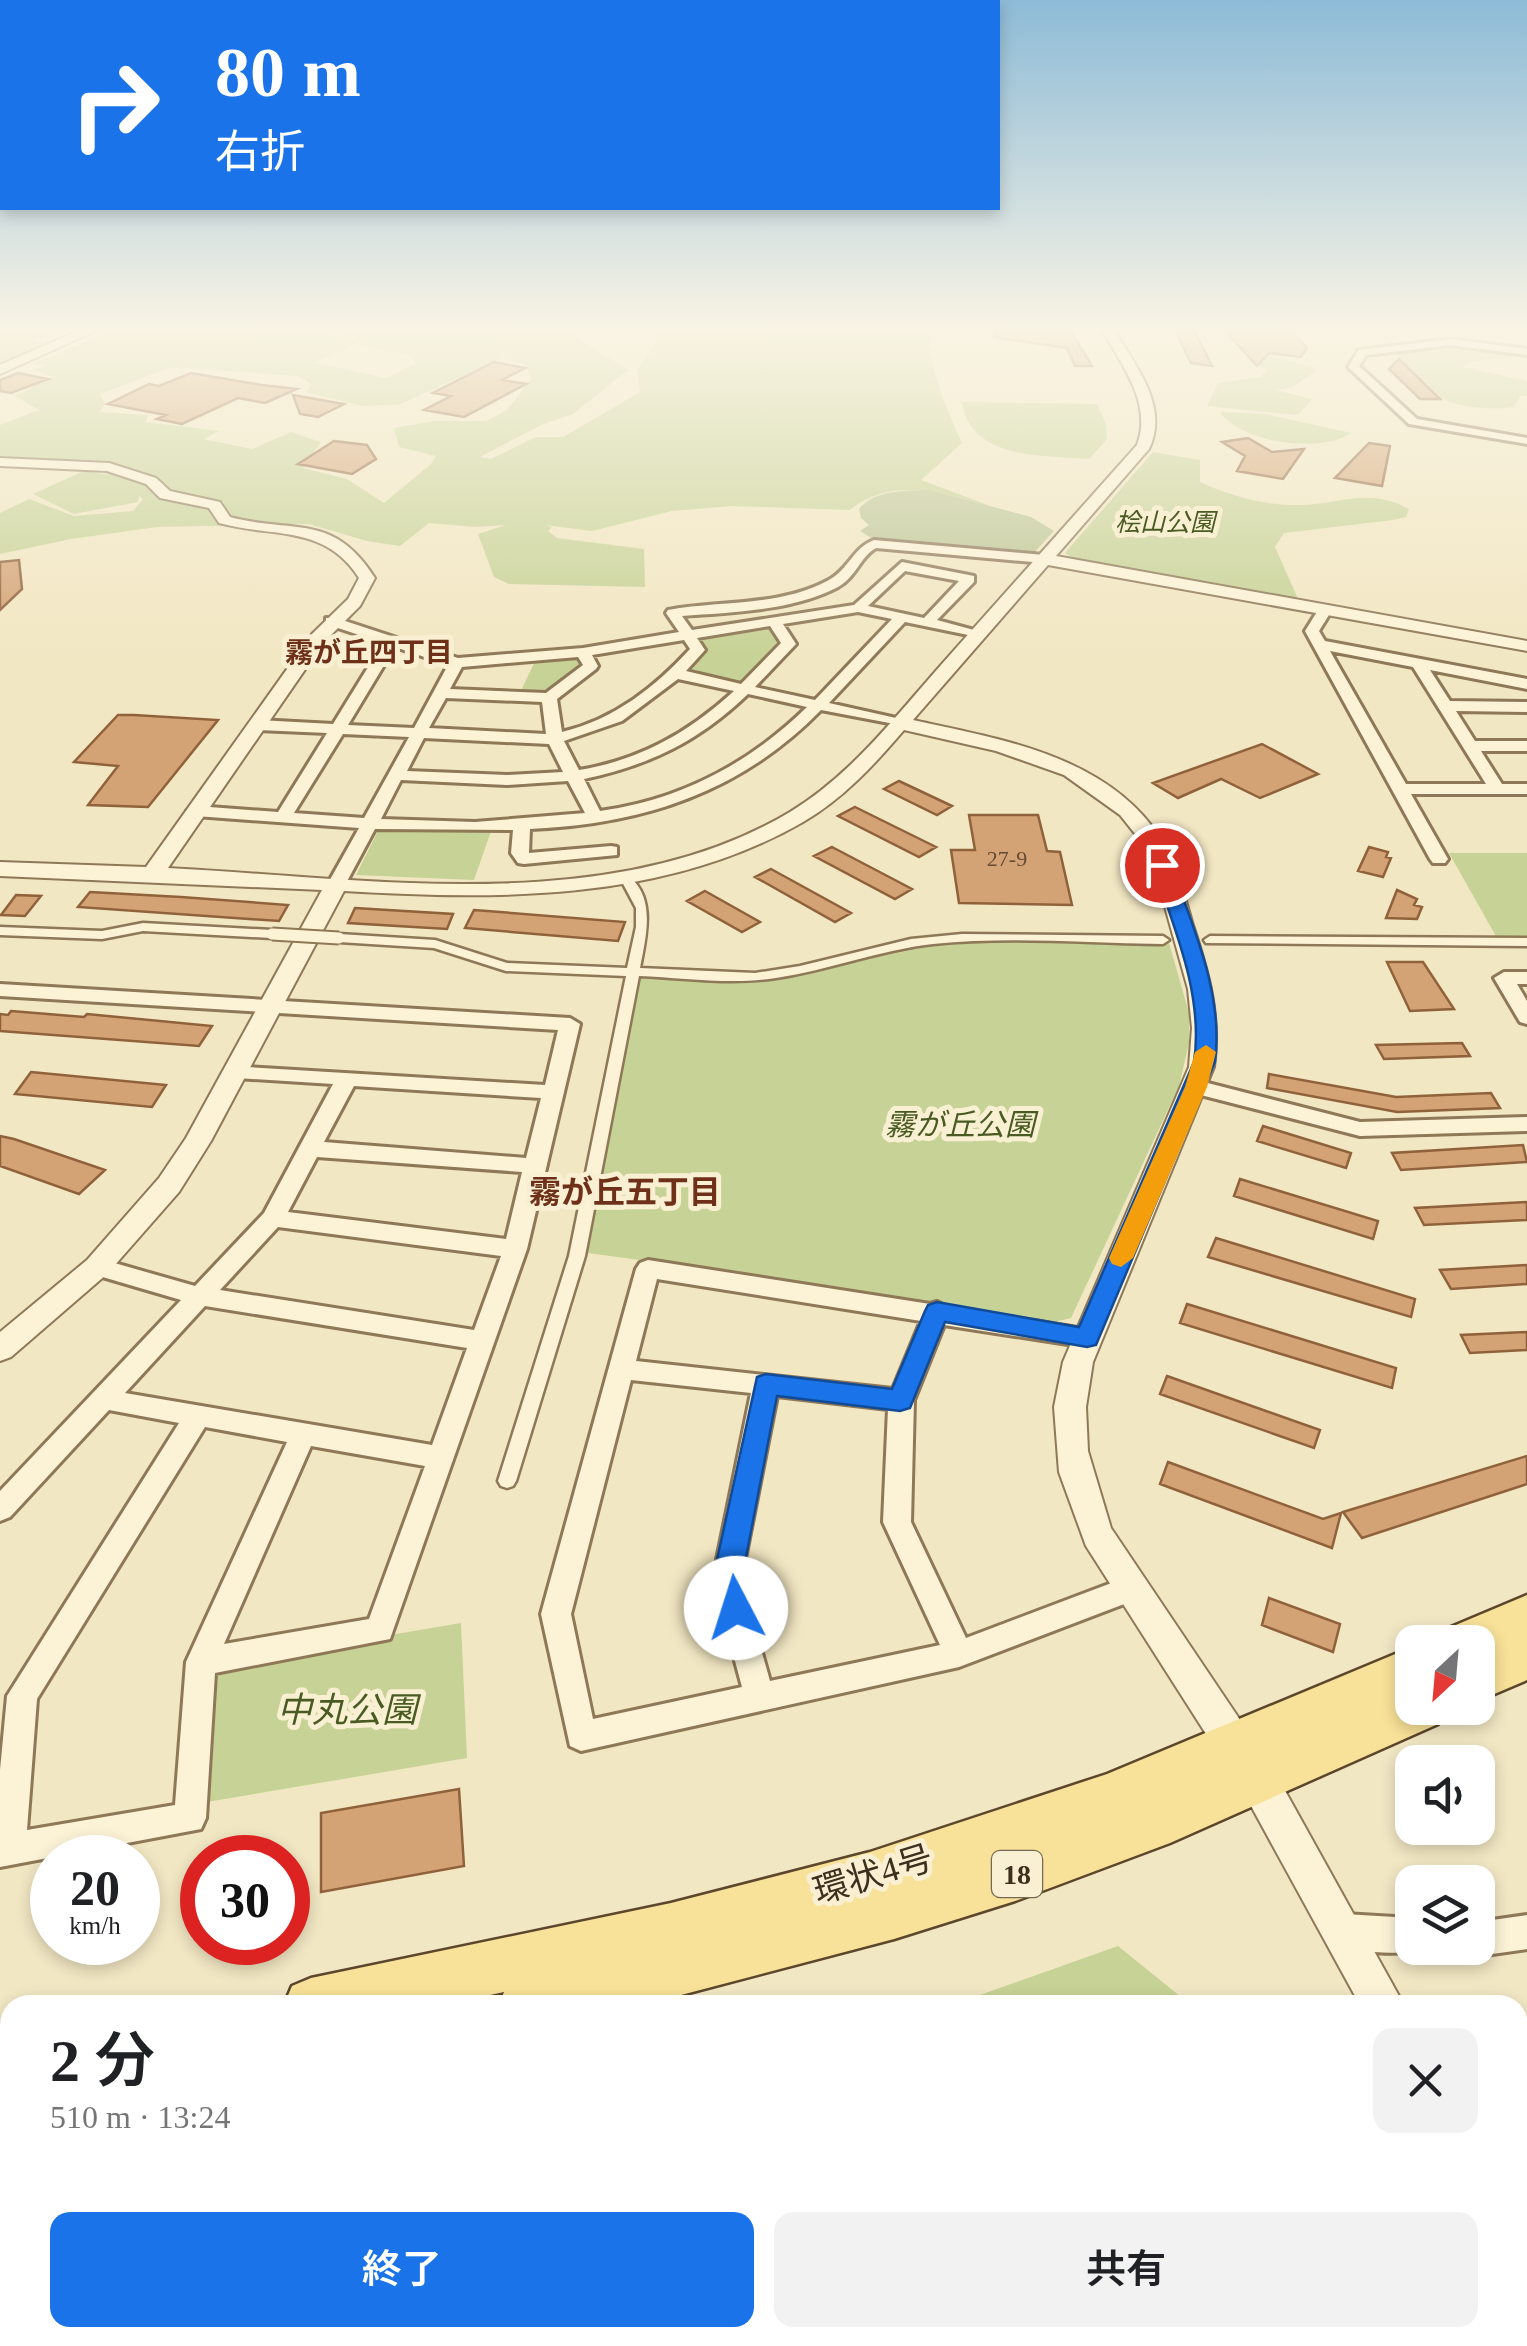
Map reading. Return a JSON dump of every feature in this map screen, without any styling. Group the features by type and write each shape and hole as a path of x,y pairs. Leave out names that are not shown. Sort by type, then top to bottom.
{"main road":[{"path":"1495,1630 1527,1615"},
{"path":"1495,1672 1527,1657"},
{"name":"環状4号","path":"568,1995 809,1938 1016,1875 1249,1765 1395,1678"},
{"name":"環状4号","path":"412,1995 462,1990 794,1899 1006,1833 1249,1765 1395,1717"}],"street":[{"path":"0,869 494,892 542,890 626,878 690,862 779,828 836,790 900,723 1148,437"},
{"path":"1501,437 1527,442"},
{"path":"0,462 108,467 151,481 165,495 215,505 224,520 238,525 329,535 350,554 367,578 362,595 331,622 152,876"},
{"path":"258,725 555,739 594,730 624,717 698,650 673,613 812,592 844,580 862,560 864,550 874,544 1044,558 1527,646"},
{"path":"858,608 902,566 969,578 928,622"},
{"path":"331,622 457,663 583,652 858,608 978,632"},
{"path":"1324,610 1312,631 1439,859"},
{"path":"196,811 522,825 595,817 690,793 744,768 766,753 902,617"},
{"path":"396,775 505,780 575,776 640,759 689,735 789,644 772,620"},
{"path":"284,816 392,641"},
{"path":"1322,645 1527,684"},
{"path":"440,693 549,698 591,666 583,652"},
{"path":"0,1350 97,1267 169,1185 236,1071 457,663"},
{"path":"1418,663 1497,789"},
{"path":"673,673 900,723 1055,764 1102,789 1137,820 1162,865 1194,959 1208,1039 1196,1087 1087,1338 1072,1384 1069,1438 1073,1470 1082,1502 1130,1589 1249,1765 1378,1995"},
{"path":"549,698 555,739 595,817"},
{"path":"1445,706 1527,707"},
{"path":"1470,746 1527,746"},
{"path":"1399,789 1527,789"},
{"path":"522,825 520,853 524,859 610,851"},
{"path":"507,1481 577,1256 603,1128 642,927 642,908 626,878"},
{"path":"0,931 102,935 143,928 339,938 435,944 506,968 741,977 786,974 896,945 937,940 1163,940"},
{"path":"1210,940 1527,942"},
{"path":"1527,978 1504,978 1527,1018"},
{"path":"0,990 570,1024 515,1249 380,1630 201,1662"},
{"path":"236,1071 554,1092"},
{"path":"0,1509 273,1218 346,1080"},
{"path":"1196,1087 1360,1128 1527,1124"},
{"path":"312,1149 537,1166"},
{"path":"273,1218 515,1249"},
{"path":"97,1267 198,1296 483,1341"},
{"path":"1087,1338 937,1311 648,1269 556,1614 582,1736 958,1654 1130,1589"},
{"path":"937,1311 900,1400 897,1522 958,1654"},
{"path":"624,1369 900,1400"},
{"path":"760,1698 728,1578 766,1384"},
{"path":"103,1400 442,1458"},
{"path":"196,1417 22,1696 4,1850 190,1818 201,1662 303,1435"},
{"path":"1344,1931 1395,1934"},
{"path":"1495,1937 1527,1932"}],"green space":[{"path":"0,437 207,437 204,439 252,449 278,437 307,437 321,442 303,468 347,479 384,503 436,456 399,447 396,437 517,437 480,457 491,459 535,437 960,437 962,443 921,480 993,507 938,493 901,490 866,499 850,510 731,506 672,511 592,531 545,525 552,527 548,531 557,538 644,549 645,587 509,584 494,577 478,534 506,525 429,523 400,546 309,524 157,527 0,554 0,513 29,499 74,516 133,511 143,499 139,496 138,502 74,514 33,494 84,471 110,475 97,470 0,467"},
{"path":"983,437 1107,439 1089,459 1011,451"},
{"path":"1262,437 1341,437 1302,444"},
{"name":"桧山公園","path":"1153,452 1200,460 1200,482 1249,499 1301,505 1368,498 1409,509 1406,517 1393,520 1284,533 1275,547 1299,601 1074,559 1065,553"},
{"path":"930,490 1031,517 1054,531 1031,556 878,542 860,531 869,525 861,518 859,509 866,502 891,492"},
{"path":"768,624 783,644 741,686 681,673 696,636"},
{"path":"577,659 581,667 544,695 520,693 535,661"},
{"path":"380,827 491,831 474,880 356,875"},
{"path":"1449,853 1527,853 1527,939 1497,938"},
{"name":"霧が丘公園","path":"958,941 1169,943 1189,1013 1189,1043 1179,1086 1071,1318 1050,1323 831,1286 588,1253 637,975 758,980"},
{"name":"中丸公園","path":"461,1623 467,1758 207,1802 208,1666"},
{"path":"1118,1946 1179,1995 980,1995"}],"building":[{"path":"1248,438 1272,452 1304,449 1283,479 1237,471 1245,456 1222,442"},
{"path":"334,441 367,445 376,459 352,474 298,464"},
{"path":"1369,443 1390,446 1382,486 1335,478"},
{"path":"19,560 22,589 0,610 0,562"},
{"path":"118,715 218,720 148,807 88,805 118,766 74,762"},
{"path":"1262,744 1318,774 1260,798 1221,779 1178,798 1153,783"},
{"path":"899,781 952,806 937,815 884,789"},
{"path":"855,807 936,847 919,857 838,816"},
{"path":"969,815 1038,815 1047,851 1060,852 1072,905 959,903 951,850 975,850"},
{"path":"832,847 912,889 895,899 814,856"},
{"path":"1369,847 1388,852 1386,857 1391,858 1383,877 1358,871"},
{"path":"771,869 851,913 835,922 755,877"},
{"path":"1397,890 1417,899 1414,905 1422,907 1417,919 1386,918"},
{"path":"705,891 760,922 742,932 687,901"},
{"path":"90,892 288,905 279,921 78,907"},
{"path":"16,895 41,896 25,916 1,915"},
{"path":"355,908 453,914 447,929 348,923"},
{"path":"474,910 625,922 618,941 465,928"},
{"path":"1387,962 1423,962 1454,1009 1410,1011"},
{"path":"11,1011 212,1026 199,1046 0,1031 0,1014 8,1015"},
{"path":"1462,1043 1470,1056 1384,1059 1376,1045"},
{"path":"31,1072 166,1085 152,1107 15,1094"},
{"path":"1269,1074 1396,1097 1491,1093 1500,1108 1397,1112 1267,1088"},
{"path":"1263,1126 1351,1153 1346,1168 1257,1141"},
{"path":"0,1136 105,1170 79,1194 0,1166"},
{"path":"1523,1145 1527,1162 1401,1170 1392,1153"},
{"path":"1240,1179 1378,1221 1373,1239 1234,1196"},
{"path":"1527,1202 1527,1220 1424,1225 1415,1208"},
{"path":"1216,1238 1415,1299 1411,1317 1208,1257"},
{"path":"1527,1265 1527,1284 1451,1289 1440,1270"},
{"path":"1187,1304 1396,1368 1392,1388 1180,1323"},
{"path":"1527,1332 1527,1350 1470,1353 1461,1335"},
{"path":"1167,1376 1320,1430 1314,1448 1160,1394"},
{"path":"1527,1456 1527,1484 1362,1538 1343,1512"},
{"path":"1168,1462 1323,1519 1341,1513 1332,1548 1160,1484"},
{"path":"1269,1598 1340,1624 1333,1652 1262,1625"},
{"path":"459,1789 464,1866 321,1892 321,1813"}],"slow traffic":[{"path":"1121,1258 1196,1087 1206,1052"}],"district":[{"name":"霧が丘四丁目","path":"369,652"},
{"name":"霧が丘五丁目","path":"625,1192"}],"route":[{"path":"736,1608 728,1578 766,1384 900,1400 937,1311 1087,1338 1196,1087 1208,1039 1194,959 1162,865"}]}
